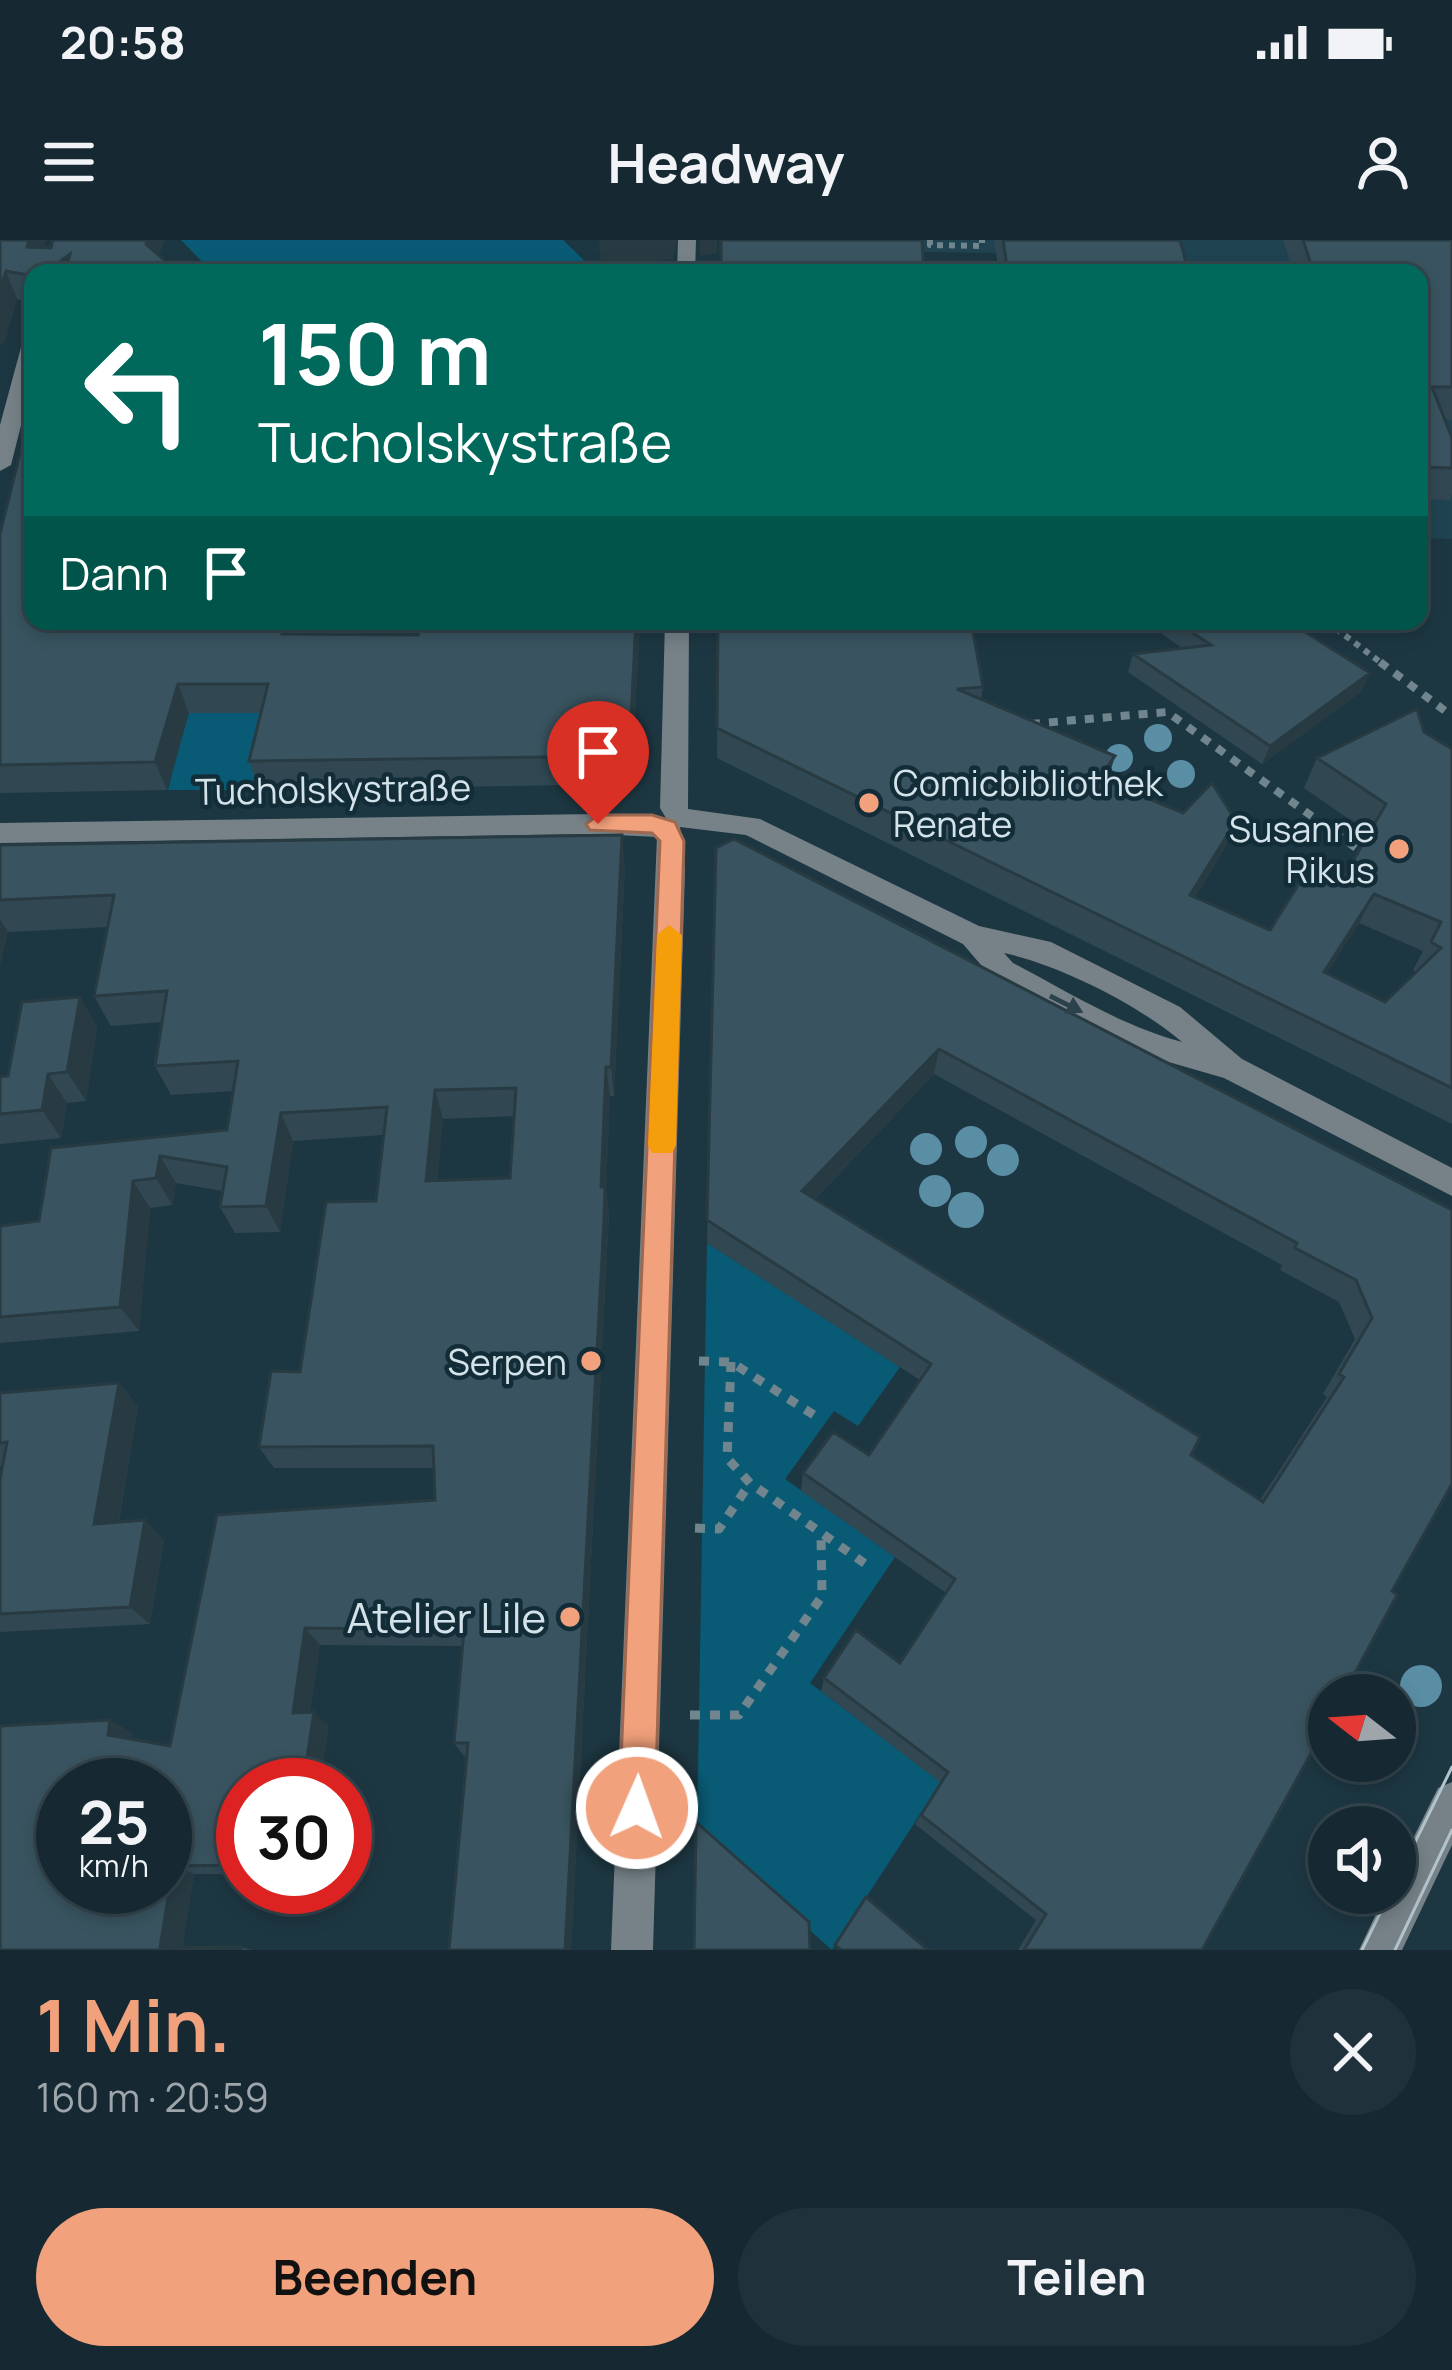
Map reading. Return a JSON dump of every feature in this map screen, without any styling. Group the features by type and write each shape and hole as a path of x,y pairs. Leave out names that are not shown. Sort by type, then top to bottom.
{"street":[{"path":"0,465 24,377"},
{"path":"632,1950 674,823 677,630"},
{"name":"Tucholskystraße","path":"0,833 735,823 767,832 973,936 1003,971 1144,1044 1232,1068 1452,1183"},
{"path":"1379,1950 1452,1802"}],"path":[{"path":"930,240 930,245 982,246 982,240"},
{"path":"1338,630 1452,716"},
{"path":"1030,724 1166,712 1369,857"},
{"path":"699,1361 731,1362 814,1414"},
{"path":"731,1362 727,1458 750,1483 867,1565"},
{"path":"694,1528 719,1528 750,1483"},
{"path":"689,1715 739,1715 822,1596 821,1533"}],"shaded area":[{"path":"181,240 563,240 588,264 204,264"},
{"path":"845,240 1452,240 1452,539 1428,538 1428,264 1070,264 1067,254 846,251"},
{"path":"188,713 277,713 259,790 168,790"},
{"path":"707,1243 900,1367 858,1426 834,1411 785,1479 895,1557 810,1683 941,1782 832,1950 697,1831"}],"building":[{"path":"0,240 29,240 27,247 51,248 53,240 147,240 169,264 67,264 70,254 57,264 24,264 24,274 6,271 0,290"},
{"path":"721,240 922,240 923,264 721,264"},
{"path":"1003,240 1180,240 1187,264 1007,264"},
{"path":"1303,240 1452,240 1452,387 1432,387 1452,438 1452,468 1428,467 1428,264 1311,264"},
{"path":"24,437 24,630 418,635 419,630 636,630 629,756 249,761 268,684 178,684 155,762 0,765 0,534"},
{"path":"718,630 973,630 983,687 957,689 1115,756 1099,778 1183,813 1212,783 1236,821 1190,895 1270,930 1310,866 1342,880 1386,804 1317,758 1417,709 1424,732 1452,749 1452,1088 717,728","holes":["1374,894 1441,922 1431,942 1441,948 1385,1002 1324,972"]},
{"path":"1188,630 1302,630 1370,673 1270,746 1133,654 1211,645"},
{"path":"622,835 611,1067 606,1067 604,1220 565,1950 449,1950 468,1743 454,1743 464,1630 305,1628 293,1713 314,1712 307,1758 216,1758 216,1865 192,1866 192,1758 36,1758 36,1914 165,1914 160,1948 241,1950 0,1950 0,1726 110,1720 108,1735 170,1746 217,1515 435,1500 433,1446 259,1447 271,1371 300,1372 326,1202 376,1201 387,1107 281,1113 266,1206 220,1207 227,1167 160,1156 156,1178 133,1181 120,1307 0,1317 0,1226 39,1221 51,1148 227,1130 238,1061 155,1066 167,991 94,996 114,895 0,900 0,845","holes":["516,1088 510,1178 426,1181 435,1090"]},
{"path":"734,839 1452,1210 1452,1484 1392,1591 1397,1595 1354,1674 1308,1674 1308,1759 1202,1950 1024,1950 1046,1914 921,1815 948,1772 824,1678 856,1630 900,1663 955,1579 803,1473 833,1432 869,1455 931,1364 707,1220 716,848","holes":["939,1049 1297,1243 1295,1248 1356,1280 1372,1318 1339,1374 1344,1377 1263,1502 1191,1455 1200,1437 802,1191"]},
{"path":"80,997 67,1072 48,1074 42,1110 0,1114 0,1077 8,1076 22,1002"},
{"path":"119,1383 94,1524 145,1520 130,1607 0,1614 0,1479 7,1442 0,1443 0,1393"},
{"path":"696,1822 809,1922 810,1950 694,1950"},
{"path":"866,1897 928,1950 841,1950 835,1945"}],"tram line":[{"path":"1416,1840 1452,1767"},
{"path":"1395,1950 1452,1830"},
{"path":"1362,1950 1380,1914"}],"slow traffic":[{"path":"662,1145 669,935"}],"place":[{"name":"Comicbibliothek Renate","path":"869,803"},
{"name":"Susanne Rikus","path":"1399,849"},
{"name":"Serpen","path":"591,1361"},
{"name":"Atelier Lile","path":"570,1617"}],"route":[{"path":"598,824 652,824 667,828 672,841 637,1808"}]}
